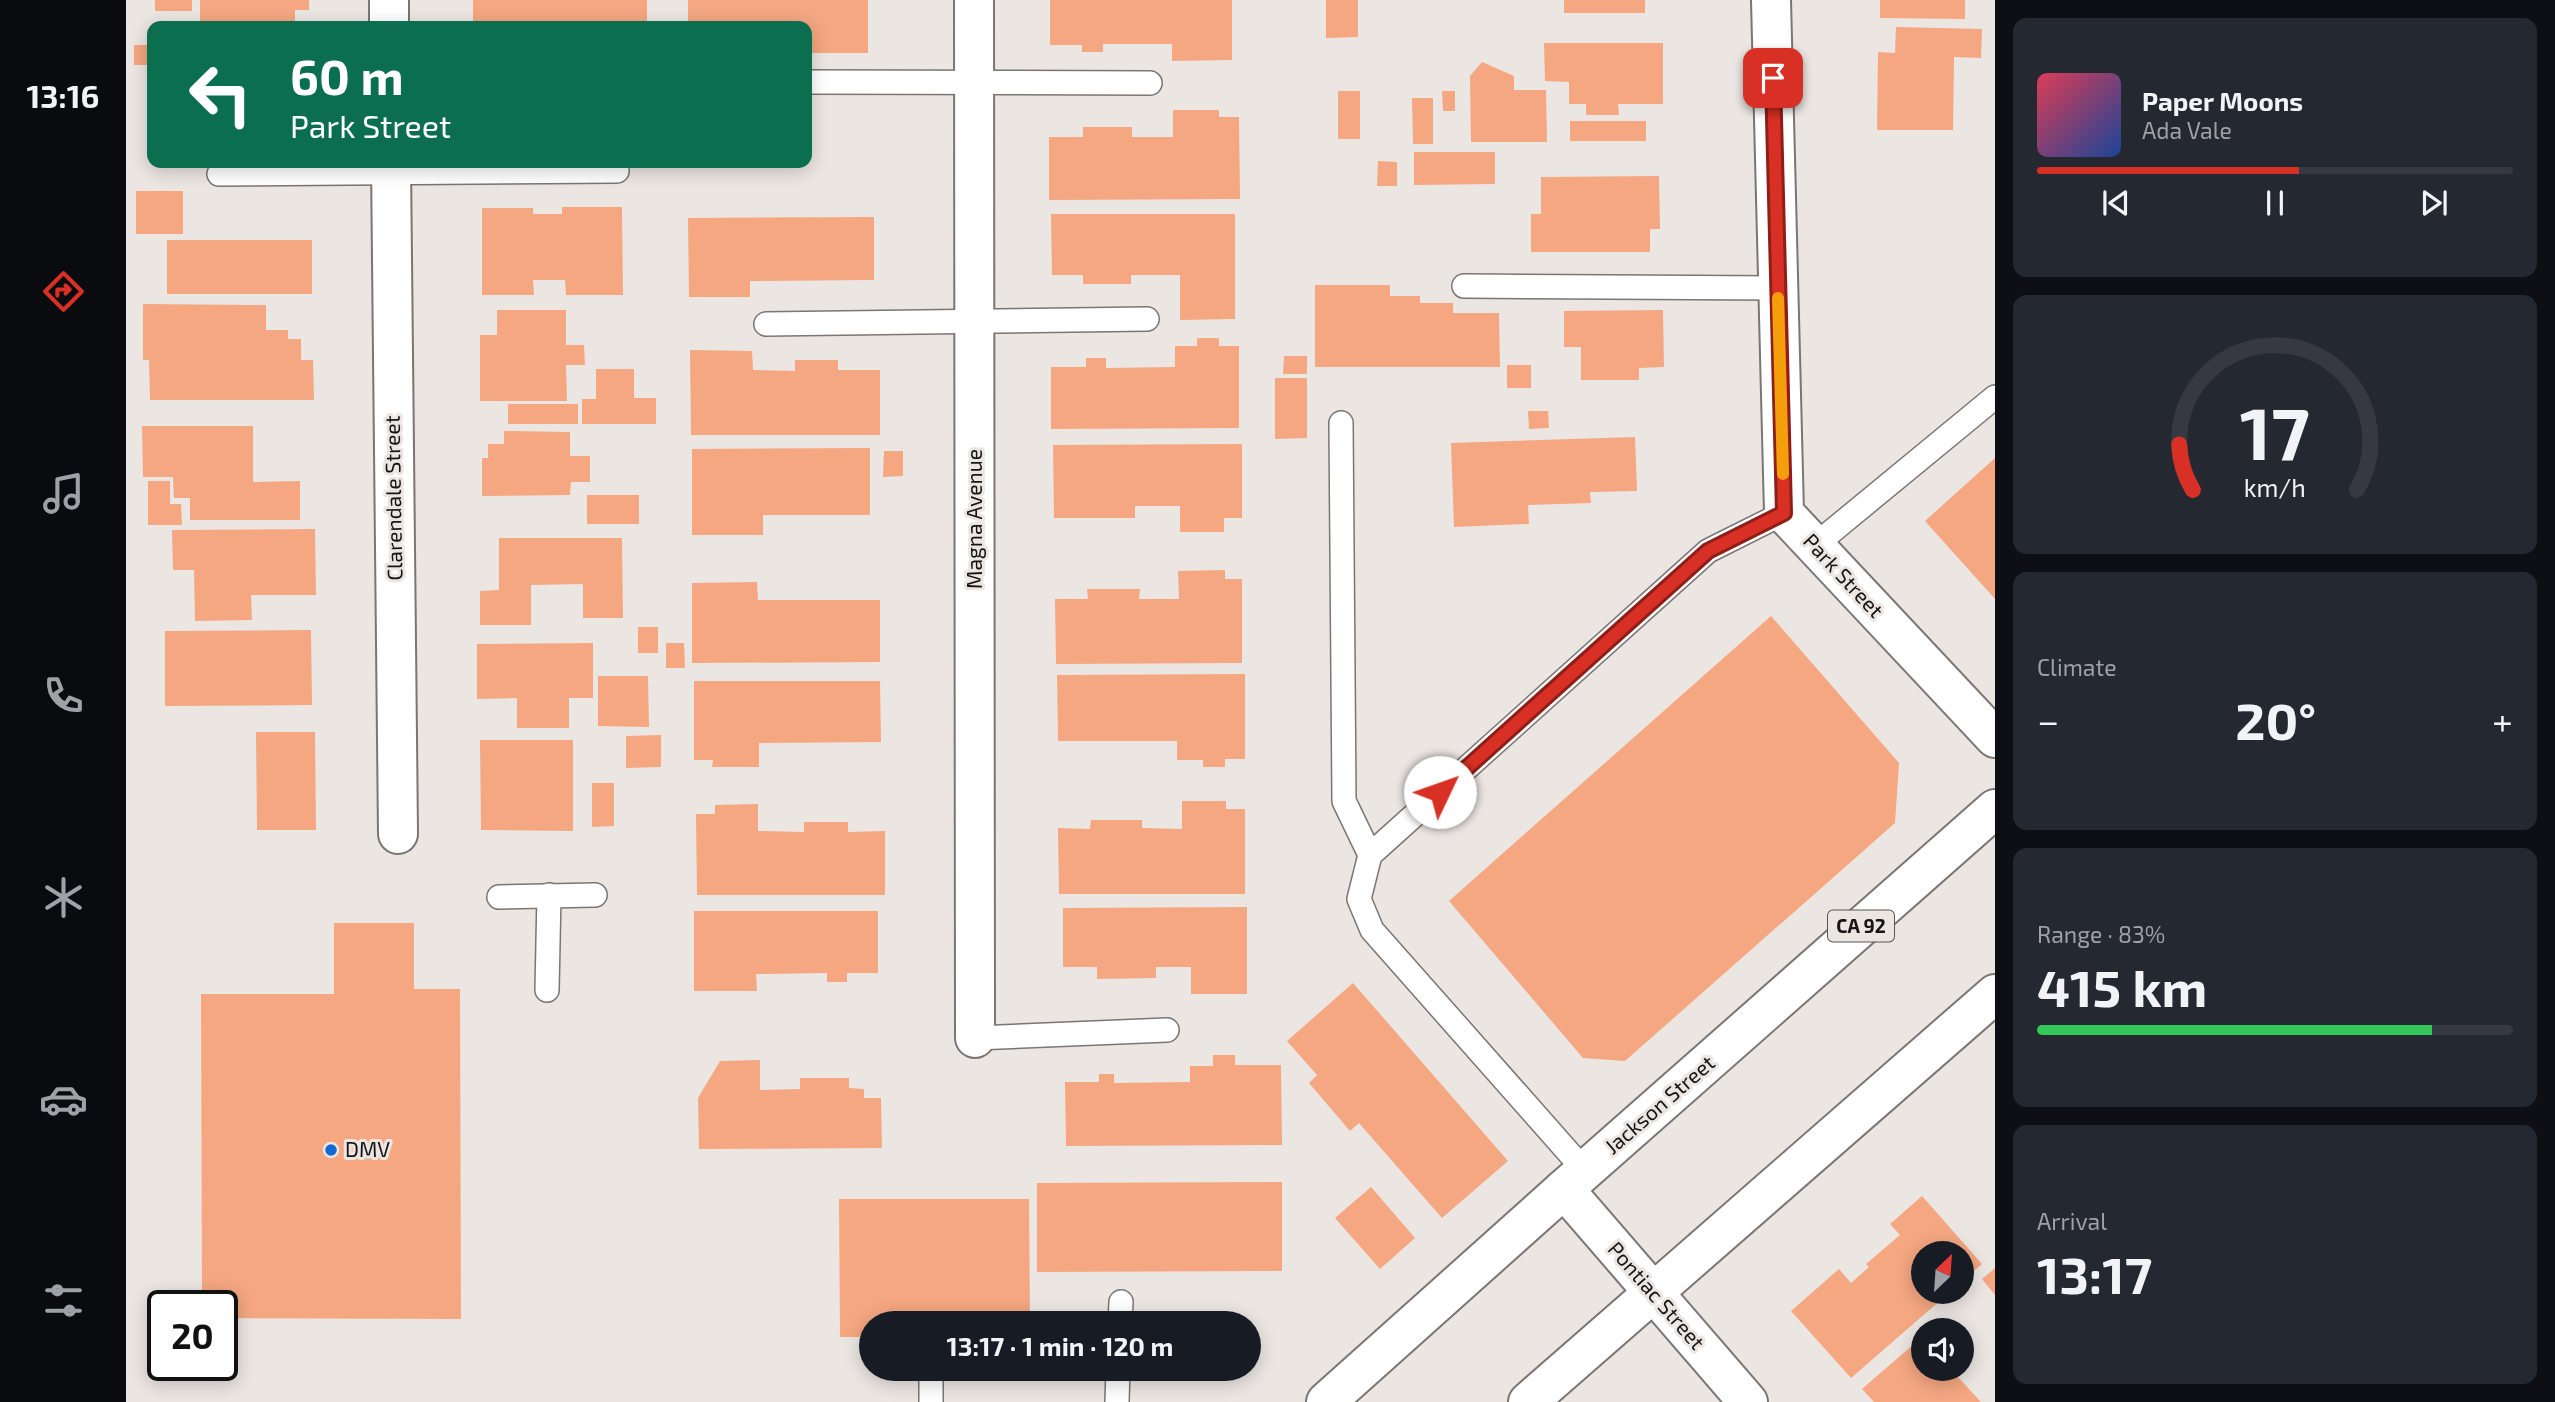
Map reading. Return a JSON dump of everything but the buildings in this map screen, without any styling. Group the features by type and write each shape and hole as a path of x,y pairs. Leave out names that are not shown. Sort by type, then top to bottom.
{"street":[{"path":"389,0 389,21"},
{"name":"Magna Avenue","path":"974,0 975,1038"},
{"path":"1771,0 1784,513"},
{"name":"Clarendale Street","path":"391,168 398,834"},
{"name":"Park Street","path":"1784,513 1995,737"},
{"name":"Jackson Street","path":"1326,1402 1995,809"},
{"path":"1528,1402 1995,994"},
{"name":"Pontiac Street","path":"1574,1180 1653,1294 1748,1402"}],"lane":[{"path":"812,82 1150,83"},
{"path":"219,174 391,168 617,171"},
{"path":"1464,286 1778,288"},
{"path":"766,324 1147,318"},
{"path":"1814,546 1995,397"},
{"path":"1341,423 1344,801 1370,855"},
{"path":"1574,1180 1372,930 1359,899 1370,855 1708,551 1784,513"},
{"path":"547,990 550,895"},
{"path":"499,897 595,895"},
{"path":"975,1038 1167,1030"},
{"path":"931,1381 931,1402"},
{"path":"1117,1402 1118,1381"}],"slow traffic":[{"path":"1778,298 1783,474"}],"place":[{"name":"DMV","path":"331,1150"}],"route":[{"path":"1440,792 1708,551 1784,513 1773,78"}]}
